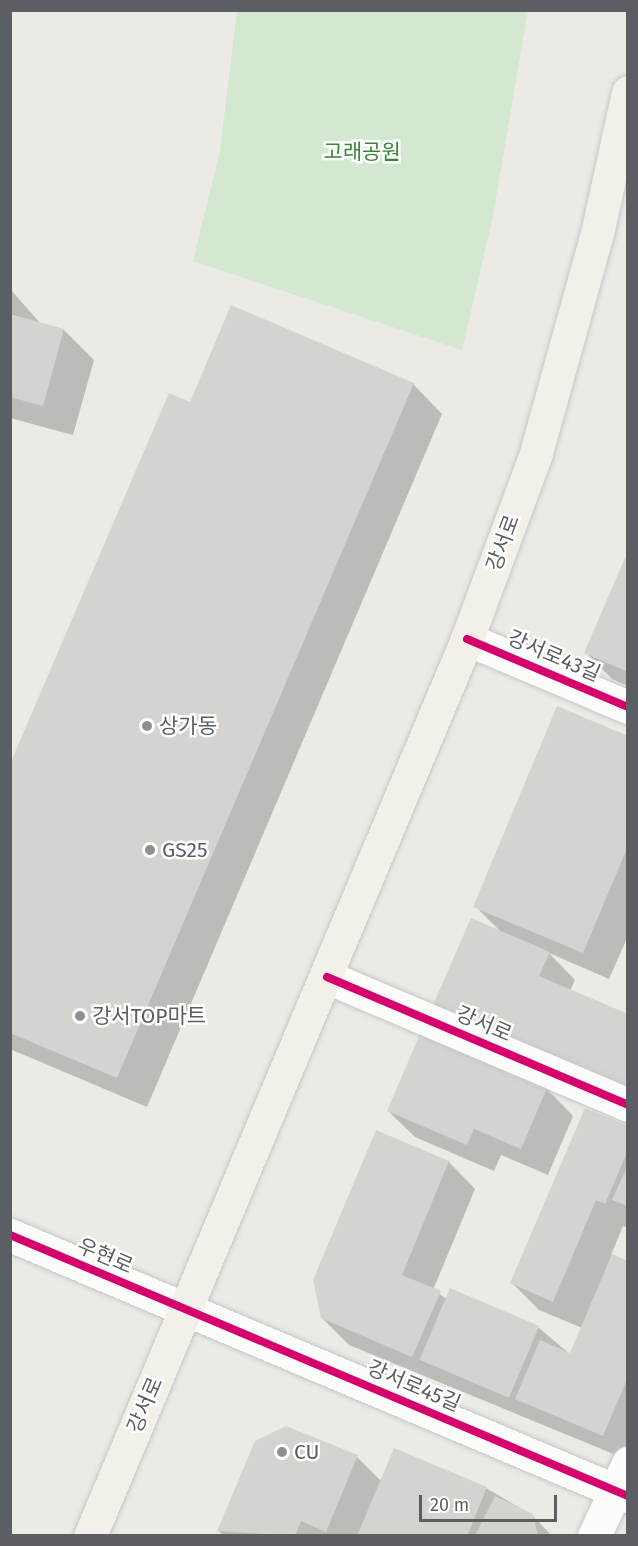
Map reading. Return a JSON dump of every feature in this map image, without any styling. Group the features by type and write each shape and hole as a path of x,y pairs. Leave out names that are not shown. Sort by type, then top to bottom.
{"main road":[{"name":"강서로","path":"90,1536 327,977 467,639 537,453 598,229 627,92"}],"street":[{"name":"강서로43길","path":"467,639 627,707"},
{"name":"강서로","path":"327,977 627,1105"},
{"name":"우현로","path":"10,1235 186,1310"},
{"name":"강서로45길","path":"186,1310 623,1483"},
{"path":"594,1536 623,1483"}],"green space":[{"name":"고래공원","path":"237,11 528,11 492,221 462,350 193,261 220,151"}],"building":[{"name":"상가동","path":"231,305 414,383 117,1078 10,1033 10,764 169,393 190,402"},
{"path":"10,314 64,329 43,406 10,397"},
{"path":"628,551 628,672 584,653"},
{"path":"557,706 628,736 628,846 583,953 473,907"},
{"path":"471,918 550,952 539,976 628,1014 628,1088 433,1005"},
{"path":"420,1034 547,1088 521,1149 474,1129 467,1145 387,1111"},
{"path":"585,1108 628,1126 628,1150 605,1204 596,1200 553,1302 510,1283"},
{"path":"376,1130 449,1161 402,1275 441,1291 412,1357 321,1318 313,1280"},
{"path":"628,1165 628,1206 612,1200"},
{"path":"612,1254 628,1261 628,1377 603,1436 515,1399 540,1340 570,1353"},
{"path":"450,1288 539,1326 509,1398 420,1360"},
{"path":"286,1426 358,1455 326,1532 301,1521 295,1536 217,1531 255,1441"},
{"path":"394,1448 487,1487 467,1536 357,1536"},
{"path":"495,1496 533,1514 538,1536 475,1536"}],"cycle path":[{"path":"467,639 628,707"},
{"path":"327,977 628,1105"},
{"path":"10,1235 628,1496"}],"place":[{"name":"상가동","path":"147,726"},
{"name":"GS25","path":"150,850"},
{"name":"강서TOP마트","path":"80,1016"},
{"name":"CU","path":"282,1452"}]}
